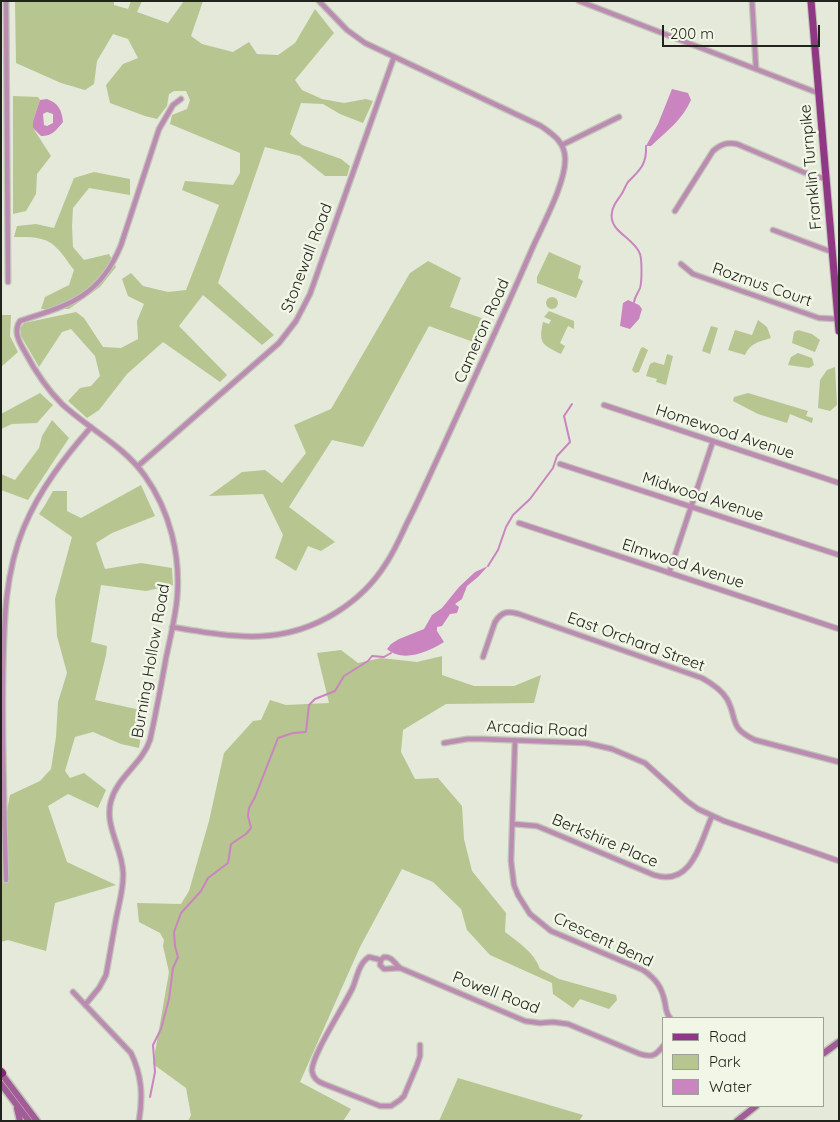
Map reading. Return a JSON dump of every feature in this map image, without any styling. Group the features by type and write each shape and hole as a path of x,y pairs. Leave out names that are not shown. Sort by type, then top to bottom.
{"main road":[{"name":"Franklin Turnpike","path":"812,1 818,93 822,120 839,331"},
{"path":"825,1052 839,1042"},
{"path":"1,1073 37,1121"},
{"path":"1,1084 29,1121"},
{"path":"16,1104 20,1121"},
{"path":"737,1121 755,1107"}],"street":[{"path":"6,1 8,282"},
{"path":"319,1 357,38 525,117 554,135 562,145 619,117"},
{"path":"579,1 818,93"},
{"path":"751,2 756,68"},
{"name":"Stonewall Road","path":"138,466 270,353 296,321 310,294 394,57"},
{"name":"Burning Hollow Road","path":"85,1004 99,988 106,975 123,880 122,860 110,821 111,799 118,785 148,748 172,627 178,583 173,538 157,496 138,466 63,405 40,378 22,346 16,332 16,326 20,320 58,309 78,299 88,292 105,274 121,245 158,129 173,105 181,99"},
{"path":"675,211 717,147 726,143 737,144 808,174 826,179"},
{"name":"Cameron Road","path":"172,627 241,638 282,634 311,626 337,612 359,596 376,578 393,552 417,503 549,212 565,164 562,145"},
{"path":"773,230 832,252"},
{"name":"Rozmus Court","path":"681,264 693,274 790,309 819,318 838,319"},
{"name":"Homewood Avenue","path":"604,406 839,483"},
{"path":"6,880 2,713 4,609 9,577 24,527 44,486 65,456 91,427"},
{"path":"669,573 713,441"},
{"name":"Midwood Avenue","path":"560,464 839,555"},
{"name":"Elmwood Avenue","path":"519,523 839,629"},
{"name":"East Orchard Street","path":"483,658 495,622 499,616 508,611 520,614 702,678 714,685 728,700 734,723 746,736 839,762"},
{"name":"Arcadia Road","path":"444,743 467,738 586,743 606,747 637,758 645,763 686,801 712,816 839,861"},
{"name":"Crescent Bend","path":"515,740 511,872 518,895 530,914 552,931 650,974 660,985 666,1014 669,1017"},
{"name":"Berkshire Place","path":"513,824 537,826 654,875 666,878 679,875 689,867 712,816"},
{"path":"381,960 369,957 361,965 347,1000 328,1032 313,1063 313,1076 324,1084 380,1106 391,1106 404,1096 420,1056 420,1045"},
{"name":"Powell Road","path":"400,968 389,957 384,957 381,960 380,965 384,969 400,968 525,1021 568,1024 651,1057 656,1055 662,1048"},
{"path":"73,992 124,1045 136,1064 142,1096 139,1121"}],"green space":[{"path":"15,1 114,1 114,5 128,9 131,1 142,1 137,12 168,23 184,1 203,1 191,36 202,44 233,52 249,42 257,54 278,55 295,43 315,9 334,33 295,80 302,90 322,99 344,103 366,99 373,101 363,123 340,114 323,104 301,103 290,134 302,145 341,159 350,166 347,176 325,176 300,156 265,147 218,283 274,335 262,345 203,295 179,326 227,375 220,382 163,342 127,374 99,410 87,418 68,401 80,388 91,386 100,376 95,356 71,329 62,332 39,367 21,336 20,328 24,323 76,312 84,318 103,347 121,348 138,339 137,321 144,304 128,296 122,279 131,273 143,286 168,292 186,290 219,205 182,190 185,181 233,185 240,173 240,153 170,124 172,115 187,109 190,100 186,91 174,91 169,94 167,106 157,119 110,103 106,85 123,64 138,58 128,39 113,34 97,61 94,84 85,90 61,83 16,63"},
{"path":"13,96 38,97 40,100 33,121 33,128 51,156 37,174 36,194 26,211 13,214"},
{"path":"94,172 130,179 130,195 89,188 73,208 73,247 84,260 109,254 116,267 100,287 69,309 41,309 45,297 69,285 74,270 56,247 50,243 36,238 14,237 17,226 36,224 54,228 74,178"},
{"path":"549,252 581,266 578,278 583,281 576,298 537,283 537,277"},
{"path":"428,261 461,278 450,307 487,320 479,344 429,326 363,447 332,440 289,507 335,542 321,551 308,546 296,571 275,558 283,535 263,494 209,496 242,472 265,470 282,483 306,453 294,425 331,409 410,273"},
{"path":"552,297 558,303 552,309 546,303"},
{"path":"549,311 574,321 574,329 568,326 560,343 565,346 561,354 543,343 541,335 543,322 549,324 551,320 544,317"},
{"path":"1,315 11,315 10,336 18,352 1,367"},
{"path":"758,320 767,327 771,338 752,346 745,355 728,350 735,330 752,335"},
{"path":"711,326 718,328 710,354 702,351"},
{"path":"798,330 812,334 820,340 815,352 792,343 794,332"},
{"path":"643,347 648,350 639,372 635,373 632,370"},
{"path":"798,353 812,358 814,365 809,368 788,365 791,357"},
{"path":"667,354 673,356 666,385 656,382 657,379 646,376 650,364 654,362 664,365"},
{"path":"835,367 837,405 830,411 818,408 820,380 827,370"},
{"path":"40,393 53,405 37,423 12,424 1,429 1,414"},
{"path":"748,393 808,411 806,416 813,418 812,423 790,414 787,423 758,414 733,401 734,397"},
{"path":"52,420 69,438 28,500 1,490 1,474 15,480 39,448 42,436"},
{"path":"141,485 155,516 112,533 96,543 105,569 141,563 172,568 173,585 146,591 101,585 91,642 107,646 95,700 145,711 139,748 121,744 93,732 75,737 65,771 70,778 84,773 106,790 98,808 68,794 48,806 67,862 116,885 55,903 46,951 8,940 1,942 1,842 10,795 40,781 51,769 56,737 58,702 67,673 57,636 55,599 72,537 39,514 53,491 67,491 67,511 81,518"},
{"path":"341,650 358,663 381,658 417,662 442,656 442,675 474,686 514,686 541,675 534,703 446,704 403,730 401,752 415,779 438,778 462,806 464,839 472,871 506,913 505,932 530,953 540,969 559,979 616,995 617,1000 609,1009 580,999 573,1008 553,994 552,983 490,955 467,930 461,909 433,882 402,869 360,947 300,1082 351,1109 343,1121 188,1121 191,1115 186,1088 153,1064 169,972 163,946 164,940 160,933 139,922 137,903 181,904 189,891 209,821 224,753 253,721 261,720 270,700 286,705 329,703 317,653"},
{"path":"458,1078 583,1115 579,1121 439,1121"}],"water":[{"path":"672,89 688,93 691,100 688,107 674,125 651,146 646,146 658,124"},
{"path":"47,99 54,103 59,108 63,122 51,134 45,136 41,136 33,128 33,121 40,100","holes":["47,112 53,114 53,123 47,126 44,125 43,114"]},
{"path":"628,300 639,305 642,309 639,319 630,329 620,326 623,303"},
{"path":"488,566 467,586 462,599 455,604 459,607 457,613 450,614 442,626 437,627 437,631 444,642 431,649 408,656 393,653 387,649 399,639 424,629 432,615 442,608 459,587 475,572"}],"waterway":[{"path":"634,302 641,285 640,254 633,243 614,225 612,212 614,205 627,184 642,166 646,146"},
{"path":"488,566 498,550 506,527 513,515 530,499 553,468 557,456 570,442 564,416 572,404"},
{"path":"150,1097 155,1072 153,1045 161,1029 169,999 173,968 178,957 174,932 181,913 201,891 208,878 228,863 231,844 246,834 251,828 248,816 249,808 278,738 293,733 306,732 309,705 315,699 335,691 344,676 368,661 372,656 384,657 391,653"}]}
